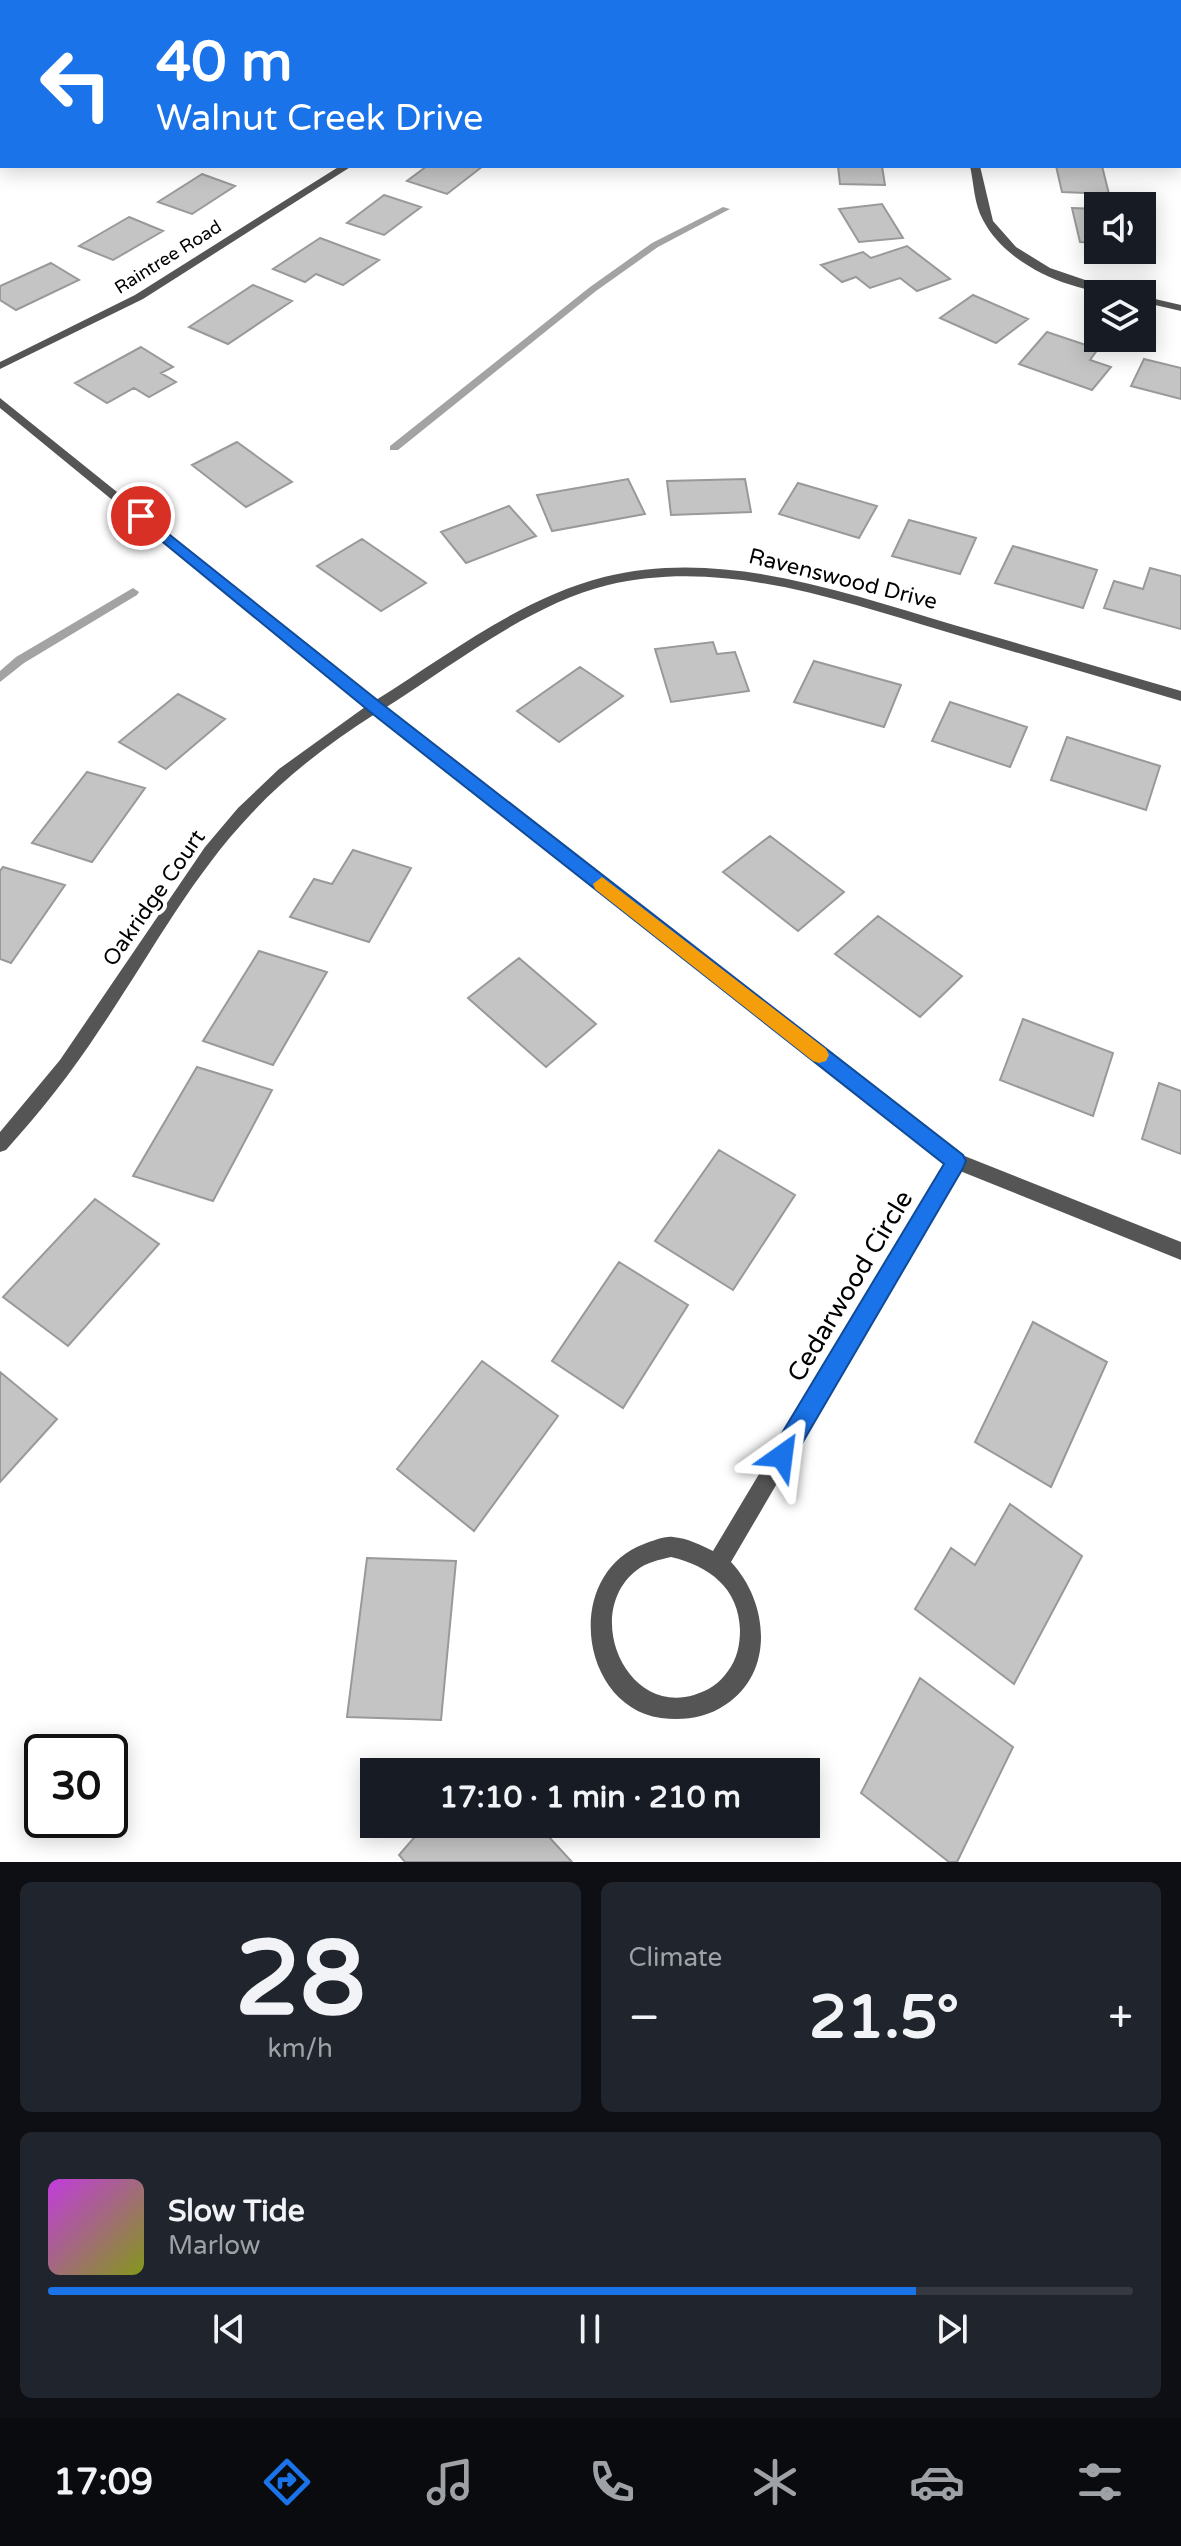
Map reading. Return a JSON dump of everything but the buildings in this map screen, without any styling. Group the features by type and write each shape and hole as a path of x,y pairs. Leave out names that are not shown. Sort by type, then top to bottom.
{"street":[{"name":"Raintree Road","path":"0,366 139,297 344,168"},
{"path":"975,168 986,219 1001,239 1051,272 1084,282"},
{"path":"1156,302 1181,308"},
{"path":"0,402 375,707 956,1161 1181,1251"},
{"name":"Ravenswood Drive","path":"375,707 528,611 565,594 609,580 698,573 738,574 784,583 902,614 1181,696"},
{"name":"Oakridge Court","path":"0,1144 71,1058 203,864 244,811 297,763 375,707"},
{"name":"Cedarwood Circle","path":"718,1563 956,1161"},
{"path":"671,1547 696,1551 718,1563 736,1582 746,1605 751,1631 747,1657 736,1680 718,1697 697,1709 672,1712 648,1705 627,1691 611,1669 601,1642 601,1613 609,1587 625,1566 647,1553 671,1547"}],"waterway":[{"path":"394,448 593,289 655,245 726,209"},
{"path":"0,678 20,660 133,592"}],"slow traffic":[{"path":"602,884 819,1055"}],"route":[{"path":"141,516 375,707 956,1161 782,1456"}]}
